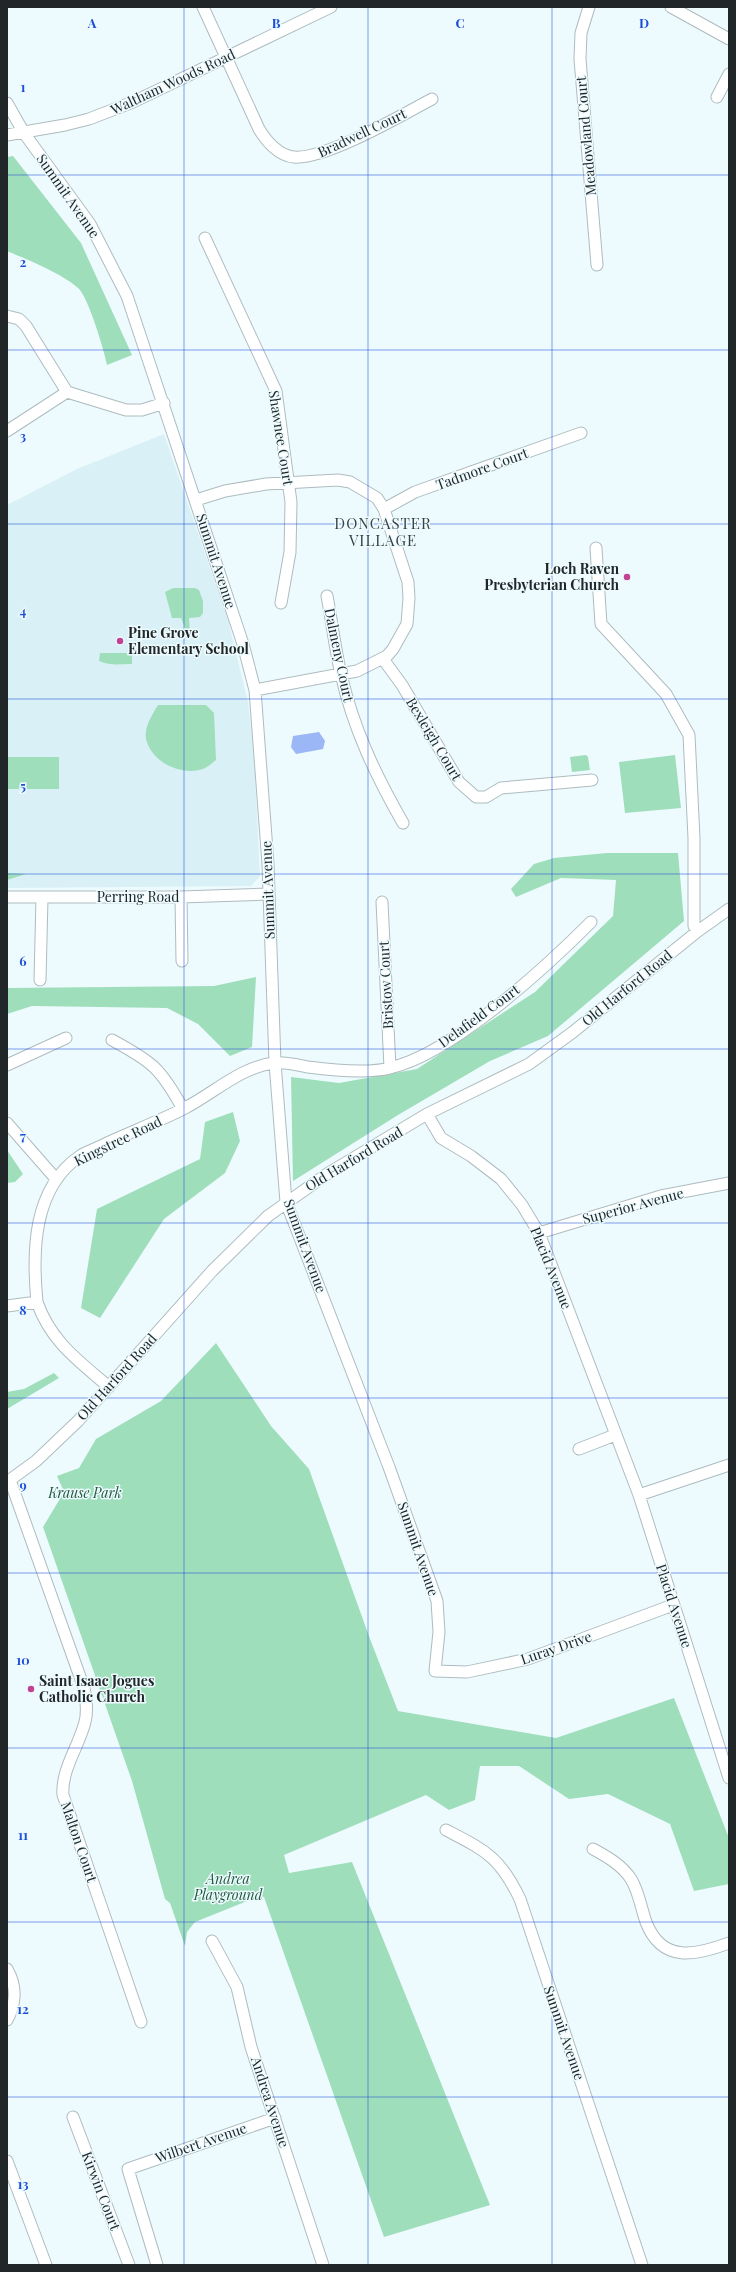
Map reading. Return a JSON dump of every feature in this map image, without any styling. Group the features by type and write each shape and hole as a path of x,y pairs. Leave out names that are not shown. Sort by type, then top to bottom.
{"street":[{"name":"Bradwell Court","path":"202,7 263,136 276,148 293,157 320,154 432,99"},
{"name":"Waltham Woods Road","path":"7,136 65,125 109,112 331,7"},
{"name":"Meadowland Court","path":"588,7 582,33 580,59 597,265"},
{"path":"671,7 729,39"},
{"path":"717,98 729,74"},
{"name":"Summit Avenue","path":"7,103 24,133 90,224 127,296 164,403 243,644 255,690 268,864 275,1063 286,1202 389,1467 437,1601 439,1632 435,1671"},
{"name":"Shawnee Court","path":"205,238 276,391 291,502 291,533 281,603"},
{"path":"7,316 19,320 26,326 67,392 126,410 142,410 164,403"},
{"path":"7,431 67,392"},
{"name":"Tadmore Court","path":"384,509 415,492 581,432"},
{"path":"196,500 246,486 338,480 350,482 377,498 384,509 408,582 409,598 407,624 393,649 382,659 370,666 341,674 255,690"},
{"path":"596,548 601,624 666,694 689,735 694,838 694,926 698,931"},
{"name":"Dalmeny Court","path":"328,596 341,674 362,744 385,791 403,823"},
{"name":"Bexleigh Court","path":"382,659 402,685 459,782 476,797 486,797 501,788 592,780"},
{"name":"Perring Road","path":"7,897 181,897 268,894"},
{"path":"181,897 182,961"},
{"path":"40,980 42,898"},
{"name":"Bristow Court","path":"382,902 390,1068"},
{"name":"Old Harford Road","path":"8,1481 62,1437 109,1387 216,1266 254,1228 286,1202 334,1170 427,1114 529,1064 573,1032 698,931 729,909"},
{"name":"Delafield Court","path":"275,1063 323,1069 390,1068 436,1048 488,1012 564,949 590,922"},
{"path":"7,1065 66,1038"},
{"path":"112,1040 140,1055 155,1067 166,1079 183,1109"},
{"name":"Kingstree Road","path":"109,1387 55,1338 42,1315 37,1302 34,1268 37,1236 42,1212 56,1178 66,1167 82,1155 183,1109 241,1074 275,1063"},
{"name":"Placid Avenue","path":"427,1114 441,1138 471,1156 501,1179 522,1205 539,1234 639,1495 673,1606 729,1778"},
{"path":"7,1123 56,1178"},
{"name":"Superior Avenue","path":"539,1234 661,1196 729,1183"},
{"path":"7,1306 37,1302"},
{"path":"579,1449 615,1435"},
{"path":"639,1495 729,1465"},
{"name":"Malton Court","path":"8,1481 84,1688 86,1701 86,1722 63,1782 63,1795 141,2022"},
{"name":"Luray Drive","path":"435,1671 466,1672 528,1659 673,1606"},
{"name":"Summit Avenue","path":"446,1830 486,1851 509,1876 520,1899 642,2265"},
{"path":"592,1849 606,1856 630,1877 635,1886 647,1924 652,1933 661,1943 675,1952 690,1954 729,1943"},
{"name":"Andrea Avenue","path":"212,1941 237,1987 251,2046 323,2265"},
{"path":"7,1969 15,1990 12,2008 7,2020"},
{"name":"Kirwin Court","path":"73,2117 129,2265"},
{"name":"Wilbert Avenue","path":"157,2265 128,2169 275,2118"},
{"path":"7,2161 46,2265"}],"shaded area":[{"name":"Pine Grove Elementary School","path":"164,434 228,620 248,702 254,752 260,876 251,886 7,888 7,505 77,469"}],"green space":[{"path":"13,156 81,243 132,355 107,365 91,312 78,288 54,272 7,251 7,157"},
{"path":"173,588 195,588 199,590 203,601 203,613 200,617 189,618 190,635 188,636 181,618 172,618 165,592"},
{"path":"100,653 132,653 132,664 103,663 99,661"},
{"path":"158,705 206,705 214,713 216,760 203,769 186,771 168,766 154,755 146,739 146,730"},
{"path":"586,755 588,757 590,770 572,772 570,757"},
{"path":"675,755 681,808 625,813 619,762"},
{"path":"7,757 59,757 59,789 7,789"},
{"path":"607,853 678,853 684,921 548,1036 490,1061 398,1115 293,1181 291,1077 339,1083 417,1069 535,992 613,916 616,880 561,878 516,897 511,889 534,864 554,858"},
{"path":"7,873 26,874 7,880"},
{"path":"256,977 252,1047 230,1056 198,1024 167,1008 32,1006 7,1014 7,988 214,986"},
{"path":"233,1112 240,1141 225,1173 164,1219 100,1318 81,1308 97,1209 200,1159 205,1122"},
{"path":"7,1150 23,1174 15,1182 7,1183"},
{"path":"216,1343 271,1426 309,1469 370,1639 398,1711 556,1738 674,1698 729,1838 729,1884 694,1891 670,1824 608,1794 569,1799 519,1766 480,1766 475,1800 449,1810 426,1795 284,1855 289,1873 352,1862 490,2205 384,2237 264,1897 257,1897 195,1922 187,1932 185,1946 170,1903 165,1899 132,1781 43,1527 64,1492 57,1476 79,1468 96,1439 161,1401"},
{"path":"54,1373 59,1378 7,1409 7,1392 24,1389"}],"water":[{"path":"319,732 325,741 323,749 296,754 291,747 293,736"}],"place":[{"name":"Loch Raven Presbyterian Church","path":"627,577"},
{"name":"Pine Grove Elementary School","path":"120,641"},
{"name":"Saint Isaac Jogues Catholic Church","path":"31,1689"}],"district":[{"name":"DONCASTER VILLAGE","path":"383,532"}],"park label":[{"name":"Krause Park","path":"85,1493"},
{"name":"Andrea Playground","path":"228,1888"}]}
